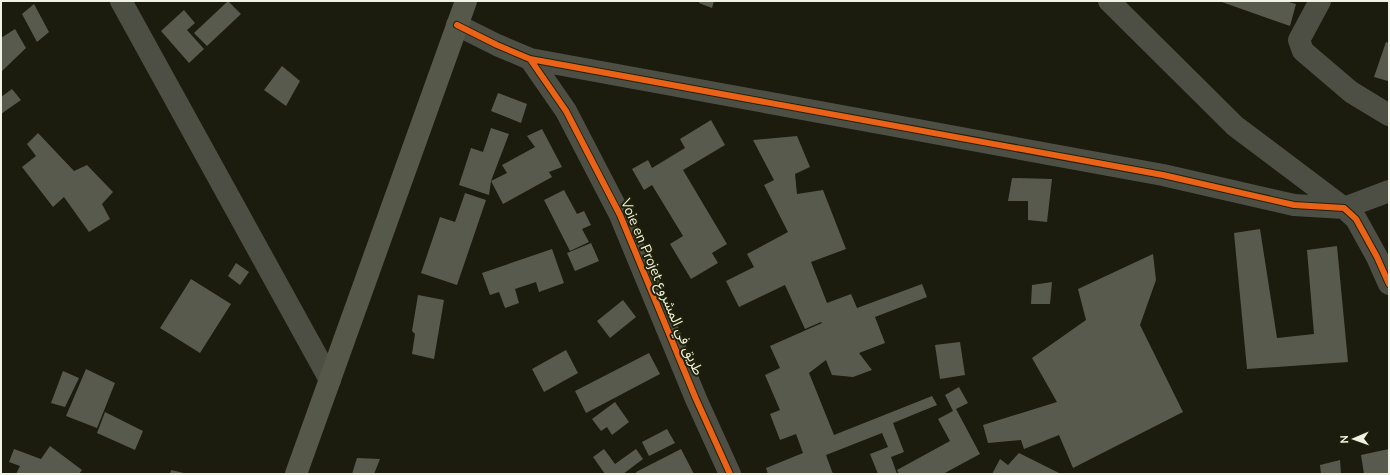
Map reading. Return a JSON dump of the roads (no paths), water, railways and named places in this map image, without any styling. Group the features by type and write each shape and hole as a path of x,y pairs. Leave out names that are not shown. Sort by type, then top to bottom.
{"main road":[{"path":"296,474 466,1"}],"street":[{"path":"121,1 330,380"},
{"path":"1110,1 1235,126 1344,208 1356,219 1389,284"},
{"path":"1320,1 1299,40 1302,51 1351,92 1389,115"},
{"path":"458,25 497,45 530,59 1155,174 1294,205 1344,208 1389,191"},
{"name":"Voie en Projet طريق في المشروع","path":"530,59 566,111 620,215 696,399 730,474"}]}
